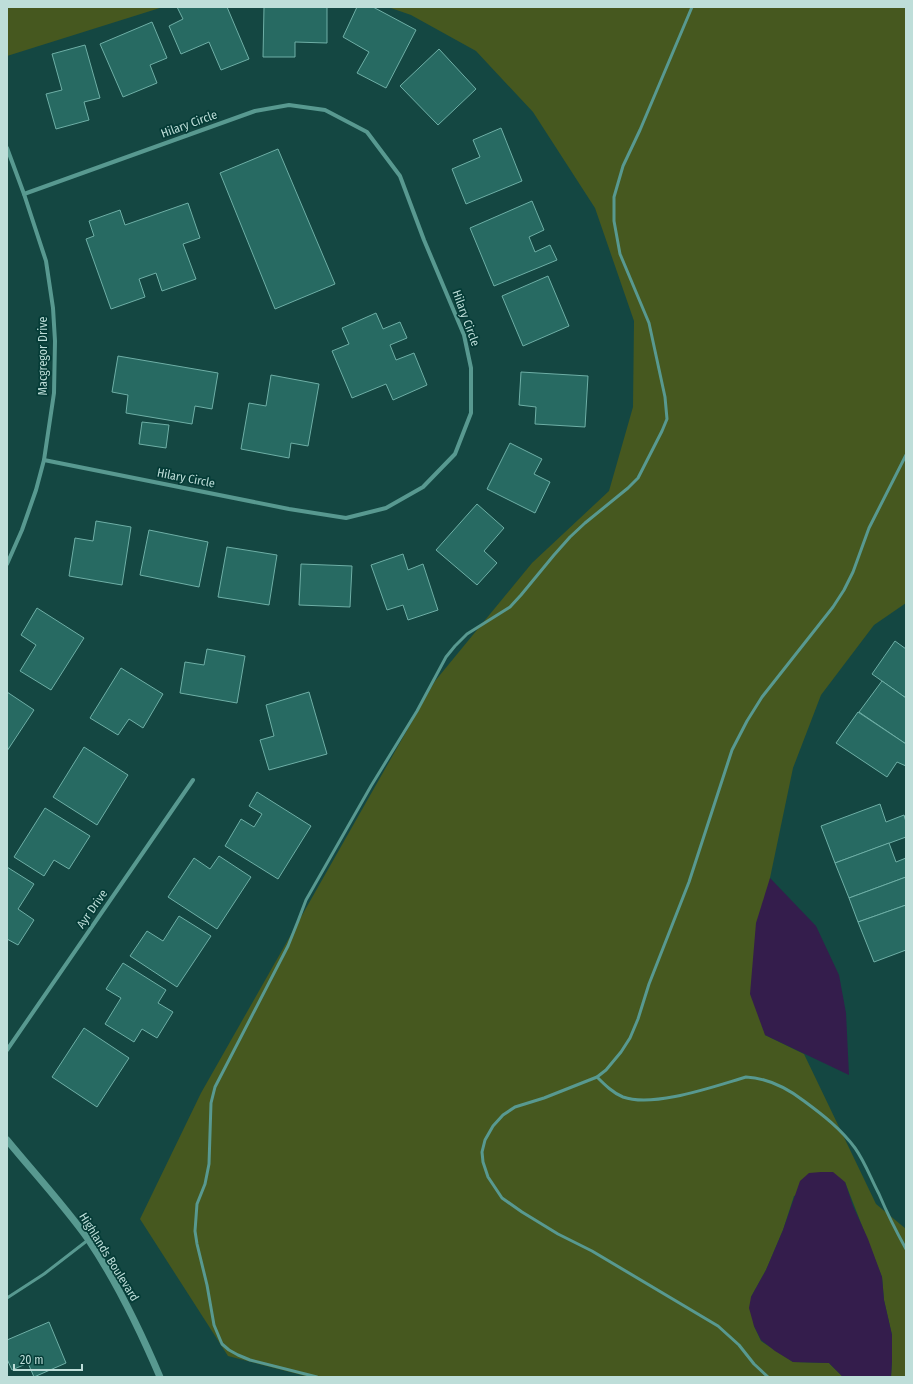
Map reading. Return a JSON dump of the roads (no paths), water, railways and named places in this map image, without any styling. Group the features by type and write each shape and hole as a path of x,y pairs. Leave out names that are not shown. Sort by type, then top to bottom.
{"street":[{"name":"Hilary Circle","path":"24,194 255,111 289,105 325,110 367,132 400,176 424,240 464,335 471,368 471,413 455,454 423,487 386,508 346,518 289,509 44,460"},
{"name":"Macgregor Drive","path":"7,148 46,261 53,308 55,341 54,393 44,460 36,490 22,530 7,564"},
{"name":"Ayr Drive","path":"7,1050 193,780"},
{"name":"Highlands Boulevard","path":"7,1140 70,1215 88,1240 127,1306 160,1377"}],"lane":[{"path":"317,1377 250,1360 238,1355 222,1344 214,1325 197,1244 196,1231 197,1204 205,1184 209,1164 210,1114 215,1087 288,946 306,900 417,711 446,657 467,634 510,607 570,537 584,523 628,488 638,478 662,431 666,419 663,389 649,322 620,254 614,221 614,197 623,166 640,130 692,7"},
{"path":"768,1377 754,1364 739,1345 718,1326 592,1251 558,1234 502,1198 488,1177 483,1162 482,1152 485,1140 493,1126 503,1115 515,1107 544,1098 597,1077 606,1070 630,1038 689,882 732,750 747,721 762,697 832,608 844,590 853,572 869,528 906,455"},
{"path":"597,1077 613,1092 624,1097 637,1100 671,1097 746,1077 758,1078 775,1083 798,1096 822,1114 838,1128 855,1148 906,1248"},
{"path":"7,1298 44,1274 88,1240"}]}
